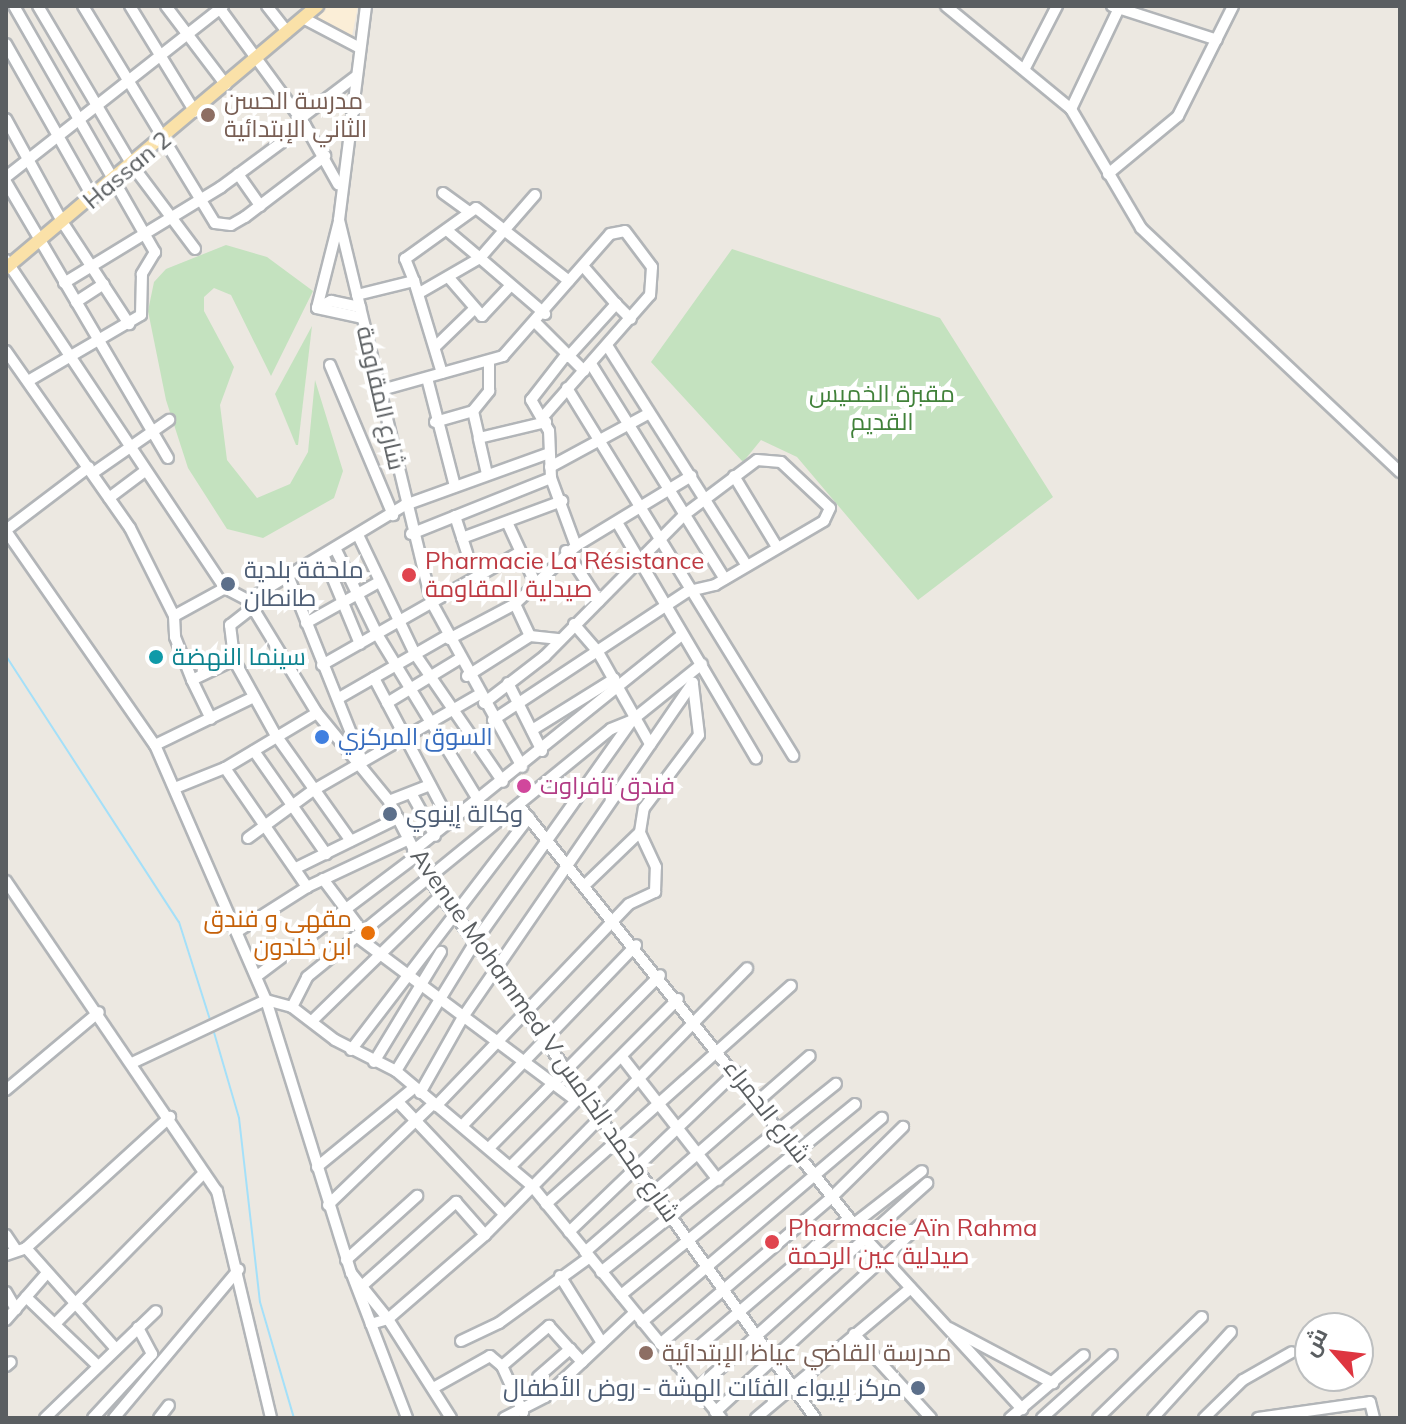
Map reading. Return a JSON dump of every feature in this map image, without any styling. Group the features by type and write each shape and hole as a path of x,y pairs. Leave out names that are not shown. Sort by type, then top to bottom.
{"main road":[{"name":"Hassan 2","path":"7,264 63,223 317,6"}],"street":[{"path":"38,6 132,165 173,215 195,249"},
{"path":"83,6 215,223 224,226 260,206 325,156"},
{"path":"130,6 195,112"},
{"path":"166,6 226,85"},
{"path":"267,6 287,32"},
{"name":"شارع المقاومة","path":"366,6 339,186 339,220 411,534 432,603 467,676 522,767"},
{"path":"946,6 1071,109 1108,174 1150,237 1400,472"},
{"path":"1025,68 1057,6"},
{"path":"1108,174 1178,116 1233,6"},
{"path":"10,7 155,255 142,274 143,312 129,324 28,381"},
{"path":"168,458 6,180 99,109 220,7 303,122 325,156 339,186"},
{"path":"1071,109 1118,7 1217,40"},
{"path":"303,18 360,48"},
{"path":"6,44 93,198"},
{"path":"64,283 238,174 355,77"},
{"path":"6,119 63,223 129,324"},
{"path":"238,174 260,206"},
{"path":"443,193 469,212"},
{"path":"421,292 450,279 480,258 535,195"},
{"path":"442,373 421,292 405,259 449,232 469,212 480,209 508,227 569,281"},
{"path":"339,220 317,308 361,313"},
{"path":"378,391 489,364 545,314 610,234 625,231 635,237 655,280 631,319 567,388 544,420 479,438"},
{"path":"449,232 545,314"},
{"path":"7,264 225,588 250,604"},
{"path":"583,266 631,319"},
{"path":"450,279 472,311 486,315 511,285"},
{"path":"357,295 414,281"},
{"path":"76,302 104,284"},
{"path":"599,601 571,548 562,501 551,473 544,420 532,394 616,304"},
{"path":"435,347 472,311"},
{"path":"536,323 567,356 588,368 628,424 725,579"},
{"path":"608,347 747,566"},
{"path":"6,351 109,498 174,616 175,637 211,719"},
{"path":"435,422 473,411 489,391 489,364"},
{"path":"330,365 393,515"},
{"path":"427,378 435,422 455,486"},
{"path":"567,388 601,440 657,541 793,756"},
{"path":"473,411 487,474"},
{"path":"411,534 551,473 648,414"},
{"path":"169,420 6,530 155,745 175,788 266,1000 346,1260 407,1418"},
{"path":"351,841 312,791 254,697 234,660 230,625 250,604 405,505 547,454"},
{"path":"248,838 312,791 454,708 481,699 508,683 560,639 684,515 734,476 772,458 830,508 824,521 725,579 688,591 493,720"},
{"path":"109,498 145,471"},
{"path":"339,698 395,663 515,604 537,587 571,548 642,511 691,476"},
{"path":"734,476 777,547"},
{"path":"462,538 562,501"},
{"path":"455,516 467,554"},
{"path":"507,522 537,587"},
{"path":"618,524 698,666 756,758"},
{"path":"358,535 396,623 503,782"},
{"path":"336,550 377,634 479,801"},
{"path":"322,665 520,552"},
{"path":"324,557 360,644"},
{"path":"289,578 363,763"},
{"path":"306,623 379,582"},
{"path":"174,616 225,588"},
{"name":"Avenue Mohammed V شارع محمد الخامس","path":"250,604 317,713 363,763 389,801 428,877 548,1039 815,1418"},
{"path":"515,604 530,636"},
{"path":"574,624 598,652 650,744"},
{"path":"257,976 347,912 414,853 542,751 616,684 682,635"},
{"path":"467,676 530,636 560,639"},
{"path":"387,703 459,659"},
{"path":"192,680 234,660"},
{"path":"317,1167 417,1090 567,863 693,685 698,666"},
{"path":"396,1071 438,999 545,837 634,719 698,666"},
{"path":"374,678 451,824"},
{"path":"508,683 542,751"},
{"path":"532,730 616,684"},
{"path":"586,884 640,832 654,790 699,735 693,685"},
{"path":"155,745 254,697"},
{"path":"175,788 225,768 275,734 317,713"},
{"path":"292,1007 307,977 428,877 520,807 611,729 634,719"},
{"path":"254,751 326,854"},
{"path":"225,768 307,887"},
{"path":"389,801 430,785"},
{"path":"411,793 435,836"},
{"name":"شارع الحمراء","path":"520,807 636,945 864,1237 1022,1409"},
{"path":"351,1050 453,910 529,817"},
{"path":"296,868 398,818"},
{"path":"328,1205 498,1043 629,904 655,892 656,867 640,832"},
{"path":"238,931 307,887 407,840"},
{"path":"323,879 359,934 380,956 575,1100"},
{"path":"6,881 99,1012 217,1191 239,1269 271,1418"},
{"path":"312,1021 441,895"},
{"path":"462,1126 636,945"},
{"path":"374,1062 441,952"},
{"path":"371,1324 388,1319 485,1235 747,968"},
{"path":"489,1148 550,1080 660,975"},
{"path":"546,1204 660,1108 791,986"},
{"path":"511,1166 678,999"},
{"path":"132,1063 266,1000 292,1007 351,1050 396,1071 532,1186 718,1415 774,1358 920,1225"},
{"path":"6,1090 99,1012"},
{"path":"461,1341 499,1323 588,1255 696,1154 810,1056"},
{"path":"622,1057 675,1130 718,1180"},
{"path":"569,1232 736,1072"},
{"path":"601,1272 836,1084"},
{"path":"398,1102 504,1214"},
{"path":"621,1295 690,1243 855,1104"},
{"path":"16,1251 170,1117"},
{"path":"642,1322 882,1118"},
{"path":"660,1344 832,1197 903,1127"},
{"path":"677,1365 851,1221 922,1171"},
{"path":"55,1324 204,1173"},
{"path":"697,1389 927,1183"},
{"path":"346,1260 417,1196"},
{"path":"363,1285 456,1202 485,1235"},
{"path":"6,1235 16,1251 47,1273 116,1349"},
{"path":"114,1418 239,1269"},
{"path":"6,1320 47,1273"},
{"path":"351,1273 363,1285 435,1387 451,1418"},
{"path":"560,1276 602,1343"},
{"path":"756,1418 911,1288"},
{"path":"6,1292 16,1309"},
{"path":"26,1297 98,1366"},
{"path":"45,1418 156,1311"},
{"path":"504,1418 523,1412 634,1313"},
{"path":"1098,1418 1202,1317"},
{"path":"502,1366 549,1326 582,1362"},
{"path":"947,1327 1053,1383"},
{"path":"93,1418 152,1354 138,1328"},
{"path":"1153,1418 1231,1332"},
{"path":"854,1334 931,1418"},
{"path":"538,1377 570,1349"},
{"path":"1204,1418 1243,1380 1292,1352"},
{"path":"1010,1418 1084,1355"},
{"path":"1042,1418 1112,1355"},
{"path":"435,1387 490,1356 502,1366 523,1412"},
{"path":"1258,1418 1370,1402 1374,1418"},
{"path":"159,1418 169,1405"}],"shaded area":[{"path":"327,6 358,6 351,41 313,18"}],"green space":[{"path":"226,245 267,257 313,291 271,376 231,295 214,288 204,297 204,311 234,367 220,405 227,460 257,498 290,484 308,452 315,380 343,471 334,498 263,538 227,529 188,468 166,400 148,311 154,282 166,269"},
{"name":"مقبرة الخميس القديم","path":"732,249 940,318 1053,497 918,600 797,457 761,440 743,462 651,362"},
{"path":"312,326 298,445 296,445 275,394"}],"waterway":[{"path":"6,656 179,922 211,1023"},
{"path":"213,1029 239,1118 260,1302 294,1418"}],"place":[{"name":"مدرسة الحسن الثاني الإبتدائية","path":"208,115"},
{"name":"Pharmacie La Résistance صيدلية المقاومة","path":"409,575"},
{"name":"ملحقة بلدية طانطان","path":"228,584"},
{"name":"سينما النهضة","path":"156,657"},
{"name":"السوق المركزي","path":"322,737"},
{"name":"فندق تافراوت","path":"524,786"},
{"name":"وكالة إينوي","path":"390,814"},
{"name":"مقهى و فندق ابن خلدون","path":"368,933"},
{"name":"Pharmacie Aïn Rahma صيدلية عين الرحمة","path":"772,1242"},
{"name":"مدرسة القاضي عياظ الإبتدائية","path":"646,1353"},
{"name":"مركز لإيواء الفئات الهشة - روض الأطفال","path":"918,1388"}]}
